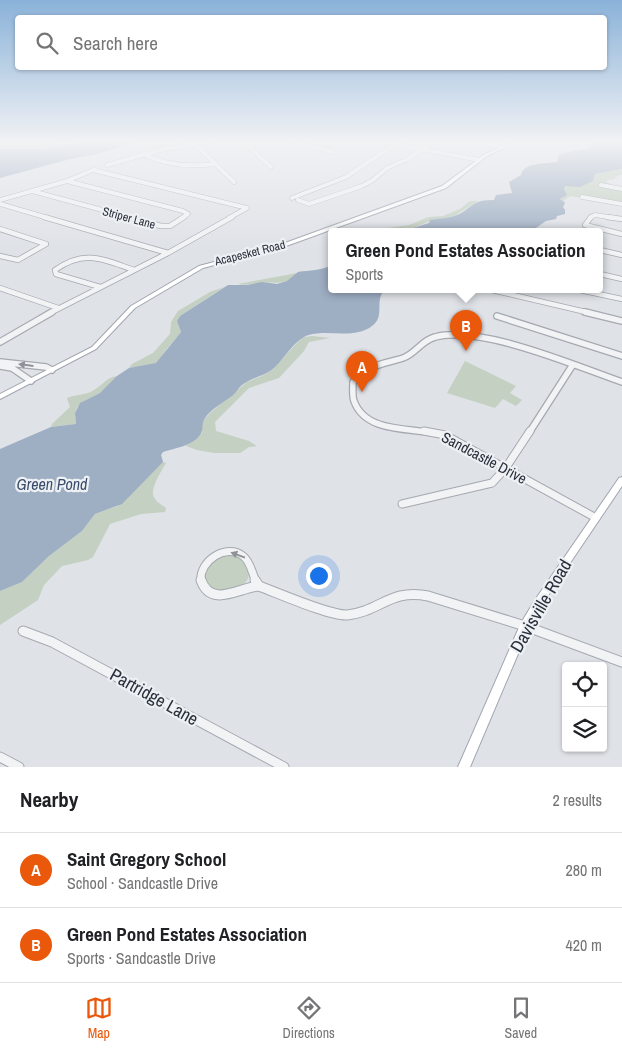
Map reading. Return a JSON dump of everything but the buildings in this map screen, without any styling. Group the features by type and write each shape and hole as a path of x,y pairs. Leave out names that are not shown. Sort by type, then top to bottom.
{"main road":[{"name":"Acapesket Road","path":"331,228 442,188 451,184 459,177"},
{"name":"Acapesket Road","path":"0,397 97,346 133,308 201,266 287,244 328,229"},
{"name":"Davisville Road","path":"464,767 525,626 538,602 622,480"}],"street":[{"path":"0,202 78,177"},
{"path":"0,342 58,308 168,253 246,208 122,177"},
{"path":"229,177 234,182"},
{"path":"292,198 346,177"},
{"path":"298,200 309,204 362,186 377,177"},
{"name":"Striper Lane","path":"32,191 161,226 170,226 188,214 183,210 67,181"},
{"path":"600,185 622,189"},
{"path":"582,197 622,204"},
{"path":"0,202 168,253"},
{"path":"591,228 585,225 592,216 622,219"},
{"path":"0,229 46,244 18,260 0,256"},
{"path":"603,230 622,234"},
{"path":"603,251 622,254"},
{"path":"100,288 56,274 55,270 75,258 84,256 134,270"},
{"path":"603,275 622,279"},
{"path":"0,288 58,308"},
{"path":"505,293 622,321"},
{"path":"593,293 622,300"},
{"path":"497,316 622,356"},
{"name":"Sandcastle Drive","path":"596,518 445,435 435,432 389,428 364,417 354,403 353,382 359,374 367,369 417,352 426,342 434,337 451,335 497,341 622,382"},
{"path":"0,362 46,367 52,370"},
{"path":"0,366 12,368 31,382"},
{"path":"402,504 492,483 505,469 572,366"},
{"path":"259,586 255,580 250,562 236,553 223,553 214,556 206,562 201,572 203,585 218,595 229,595 251,586 259,586 339,615 362,612 396,596 414,594 436,598 525,626 622,662"},
{"name":"Partridge Lane","path":"23,631 52,642 284,767"},
{"path":"0,757 19,767"}],"green space":[{"path":"594,177 617,177 605,181 622,190 622,204 571,196 564,200 565,203 560,199 567,195 564,189 565,185 582,186 593,181"},
{"path":"470,201 478,201 454,216 444,219 435,219 412,228 387,228 409,225 429,217 443,216 460,209"},
{"path":"297,273 285,282 238,284"},
{"path":"224,287 180,316 177,321 181,332 160,360 155,364 129,368 132,364 153,353 170,334 171,322 178,311 210,292"},
{"path":"304,337 330,338 309,342 304,351 279,378 249,388 215,422 216,431 249,441 257,446 249,447 240,453 214,453 186,446 202,433 202,422 210,413 247,382 273,369"},
{"path":"465,361 516,386 510,393 522,400 516,406 503,399 495,408 447,393"},
{"path":"117,376 102,391 80,404 76,411 76,424 51,427 70,407 67,398 91,392"},
{"path":"163,462 166,463 157,480 153,494 156,500 166,508 165,512 141,514 110,524 93,557 62,566 44,585 38,600 0,625 0,591 22,582 49,556 82,531 95,514 118,506"},
{"path":"232,554 245,560 249,573 248,579 238,589 215,591 205,583 203,571 217,557"}],"water":[{"path":"518,177 594,177 593,181 580,187 565,186 564,189 567,195 560,199 565,203 563,207 565,214 557,216 556,219 546,221 536,228 413,228 429,223 430,220 448,218 460,214 475,203 494,200 496,195 512,193 509,182"},
{"name":"Green Pond","path":"328,267 328,293 382,293 376,322 372,326 356,333 320,333 304,337 271,370 246,382 232,396 210,412 204,420 201,433 197,439 183,446 163,452 161,455 163,462 122,504 95,514 82,531 49,556 22,582 0,591 0,449 51,427 76,424 75,413 80,403 100,393 117,376 129,368 156,363 181,332 177,321 180,316 228,285 247,285 262,282 277,284 287,281 298,272"}],"place":[{"name":"Green Pond Estates Association","path":"466,351"},
{"name":"Saint Gregory School","path":"362,392"}]}
